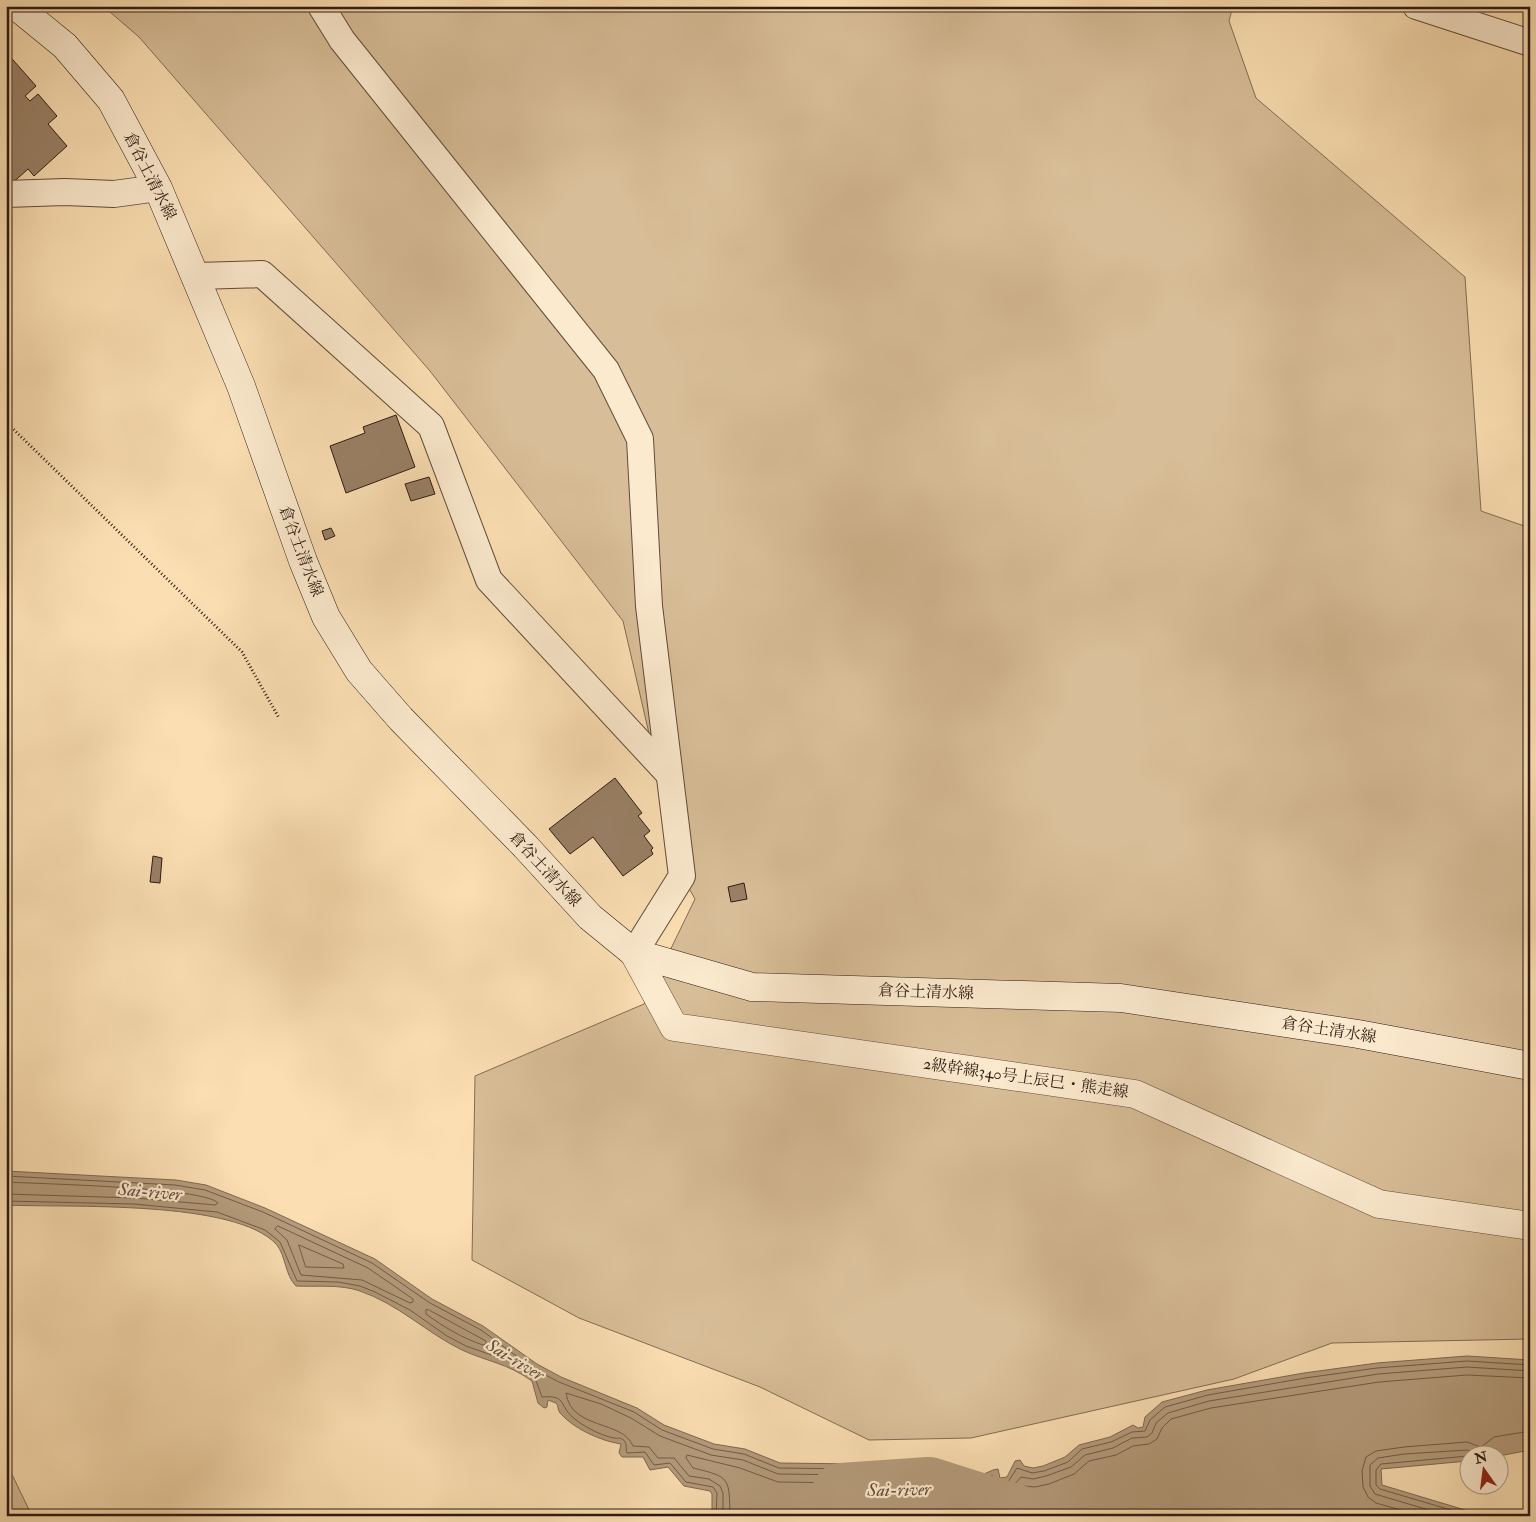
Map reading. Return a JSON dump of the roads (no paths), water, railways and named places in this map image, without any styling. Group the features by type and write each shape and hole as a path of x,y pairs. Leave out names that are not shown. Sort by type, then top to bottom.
{"main road":[{"name":"倉谷土清水線","path":"16,6 65,46 111,100 158,188 197,276 241,386 303,561 326,617 359,670 401,719 526,846 590,917 634,953 752,987 1121,998 1358,1034 1530,1066"},
{"name":"2級幹線340号上辰巳・熊走線","path":"634,953 674,1027 1135,1094 1378,1204 1530,1226"}],"street":[{"path":"321,6 342,40 606,370 640,439 649,606 682,876 634,953"},
{"path":"1416,6 1530,43"},
{"path":"6,194 66,192 114,194 158,188"},
{"path":"197,276 262,274 431,426 489,580 668,773"}],"water":[{"path":"6,1171 176,1180 206,1185 265,1208 375,1259 432,1299 483,1326 537,1364 561,1377 637,1408 664,1425 714,1444 745,1449 780,1463 858,1464 875,1471 910,1473 914,1476 913,1482 928,1490 932,1487 950,1489 998,1469 1000,1478 1007,1477 1015,1461 1020,1460 1024,1466 1033,1468 1043,1466 1065,1457 1079,1445 1110,1437 1133,1425 1138,1428 1143,1427 1145,1417 1162,1402 1207,1390 1304,1373 1377,1363 1467,1356 1530,1360 1530,1450 1508,1454 1508,1444 1458,1444 1458,1462 1381,1469 1382,1485 1485,1516 910,1516 903,1511 887,1516 712,1516 712,1494 710,1491 684,1486 668,1467 650,1470 643,1457 622,1457 619,1453 621,1444 605,1440 580,1429 560,1413 556,1403 548,1400 547,1407 544,1408 538,1403 532,1381 523,1375 506,1366 462,1350 387,1303 360,1291 336,1287 296,1286 292,1282 277,1245 256,1230 226,1220 189,1213 149,1209 6,1205"}],"waterway":[{"name":"Sai-river","path":"841,1492 929,1486 1024,1516"}]}
